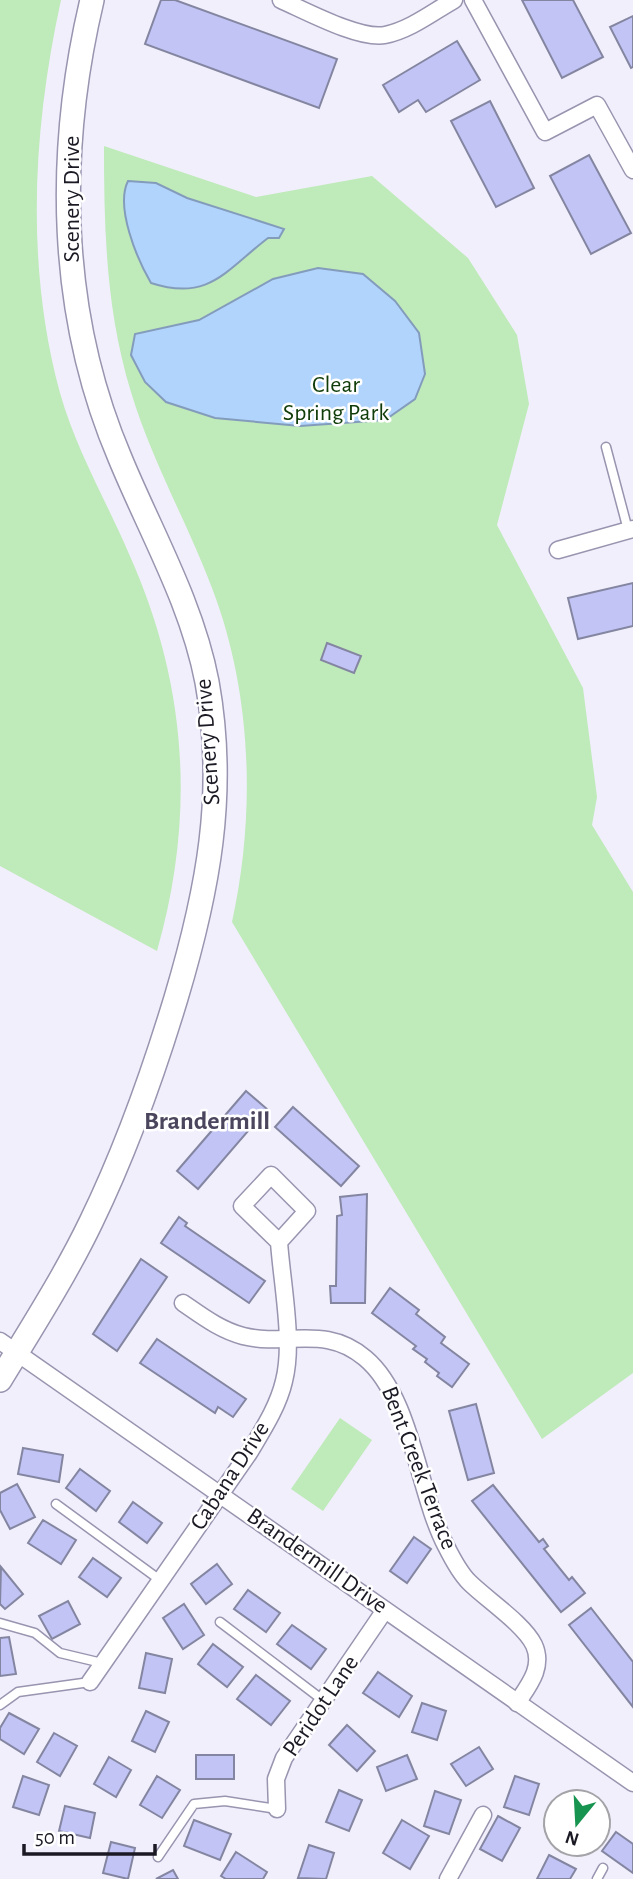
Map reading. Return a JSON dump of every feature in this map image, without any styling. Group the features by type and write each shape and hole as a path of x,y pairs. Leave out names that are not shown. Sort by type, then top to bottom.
{"street":[{"name":"Scenery Drive","path":"0,1380 9,1346 90,1224 151,1080 200,919 212,849 215,771 206,680 177,586 118,454 87,363 75,307 67,240 69,166 73,103 92,0"},
{"path":"289,2 364,34 383,36 404,29 454,0"},
{"path":"473,0 545,132 597,105 633,170"},
{"path":"558,550 631,529"},
{"name":"Cabana Drive","path":"90,1682 268,1422 284,1384 289,1358 279,1242"},
{"name":"Bent Creek Terrace","path":"183,1303 221,1329 246,1337 308,1337 341,1341 366,1358 389,1384 445,1544 467,1580 533,1643 538,1661 534,1676 517,1703"},
{"name":"Brandermill Drive","path":"9,1346 633,1783"},
{"name":"Peridot Lane","path":"277,1809 276,1779 284,1758 385,1610"},
{"path":"448,1879 483,1815"}],"lane":[{"path":"606,447 631,529"},
{"path":"55,1504 160,1580"},
{"path":"220,1622 324,1701"},
{"path":"0,1623 34,1633 60,1653 102,1663"},
{"path":"0,1705 18,1692 90,1682"},
{"path":"158,1857 194,1804 225,1801 277,1809"},
{"path":"597,1879 603,1868"}],"green space":[{"path":"0,0 61,0 51,48 39,147 37,196 41,296 60,393 83,455 129,554 148,603 174,700 181,800 177,850 157,951 0,866"},
{"name":"Clear Spring Park","path":"104,146 256,197 372,176 468,258 517,335 529,404 497,525 583,688 597,797 592,825 633,892 633,1373 542,1439 232,922 240,881 247,796 242,711 225,628 212,588 139,417 123,361 108,270"},
{"path":"340,1418 372,1440 323,1511 291,1489"}],"water":[{"path":"128,181 156,183 187,198 284,229 279,238 268,238 216,280 202,286 171,288 151,283 129,233 124,205"},
{"path":"318,268 363,274 395,301 419,333 425,374 415,399 385,420 300,426 215,418 166,402 145,382 131,355 135,334 199,320 273,279"}],"building":[{"path":"161,0 175,0 337,59 319,108 145,44"},
{"path":"522,0 573,0 603,57 562,78"},
{"path":"633,16 633,67 631,68 610,27"},
{"path":"457,41 480,80 426,112 418,100 399,112 383,85"},
{"path":"490,101 534,188 496,207 451,121"},
{"path":"589,155 631,233 591,254 550,176"},
{"path":"633,583 633,626 578,639 568,598"},
{"path":"327,643 361,656 354,673 321,660"},
{"path":"246,1091 267,1109 198,1189 177,1171"},
{"path":"293,1107 359,1166 341,1186 275,1127"},
{"path":"367,1194 365,1303 331,1303 330,1286 336,1286 337,1216 342,1215 340,1197"},
{"path":"179,1217 187,1223 185,1226 265,1281 249,1303 161,1243"},
{"path":"141,1259 167,1277 117,1351 93,1334"},
{"path":"390,1288 419,1310 416,1314 445,1337 441,1343 469,1364 452,1387 437,1376 439,1373 425,1362 427,1359 413,1349 416,1346 372,1313"},
{"path":"157,1339 246,1399 233,1417 218,1407 215,1413 140,1363"},
{"path":"476,1404 494,1473 468,1480 449,1411"},
{"path":"23,1448 63,1455 59,1482 18,1474"},
{"path":"80,1469 110,1491 96,1511 66,1488"},
{"path":"17,1484 35,1517 10,1529 0,1510 0,1493"},
{"path":"493,1485 539,1542 543,1539 548,1546 544,1549 569,1580 572,1577 585,1593 561,1612 472,1501"},
{"path":"133,1502 162,1523 147,1543 119,1522"},
{"path":"43,1520 76,1540 61,1564 28,1543"},
{"path":"414,1537 431,1549 407,1583 390,1571"},
{"path":"93,1558 121,1578 107,1597 79,1577"},
{"path":"217,1564 232,1584 206,1604 191,1584"},
{"path":"1,1567 23,1594 5,1609 0,1604"},
{"path":"248,1590 280,1613 266,1632 234,1609"},
{"path":"68,1601 80,1624 52,1639 39,1616"},
{"path":"184,1604 204,1635 183,1649 163,1618"},
{"path":"591,1608 633,1662 633,1707 569,1625"},
{"path":"292,1625 326,1649 311,1669 277,1644"},
{"path":"9,1637 16,1674 0,1676 0,1638"},
{"path":"213,1644 243,1667 227,1687 198,1664"},
{"path":"146,1653 172,1659 165,1693 139,1688"},
{"path":"378,1672 412,1696 399,1717 363,1693"},
{"path":"256,1675 290,1701 271,1725 237,1699"},
{"path":"422,1703 446,1711 437,1740 412,1732"},
{"path":"146,1711 169,1722 155,1752 132,1741"},
{"path":"9,1713 39,1729 24,1754 0,1739 0,1728"},
{"path":"347,1725 375,1751 357,1771 329,1745"},
{"path":"54,1733 77,1746 60,1776 37,1762"},
{"path":"479,1747 493,1769 466,1786 451,1764"},
{"path":"196,1755 234,1755 234,1779 196,1779"},
{"path":"407,1755 417,1779 386,1791 377,1767"},
{"path":"109,1757 131,1770 116,1797 94,1784"},
{"path":"23,1776 49,1785 39,1815 13,1807"},
{"path":"157,1776 180,1790 162,1818 140,1805"},
{"path":"515,1776 539,1784 529,1815 504,1807"},
{"path":"339,1790 362,1800 349,1831 326,1822"},
{"path":"435,1791 461,1800 449,1834 424,1826"},
{"path":"65,1806 95,1813 90,1838 59,1831"},
{"path":"498,1816 520,1828 502,1861 480,1849"},
{"path":"194,1820 231,1834 220,1860 184,1846"},
{"path":"402,1820 429,1836 410,1869 383,1853"},
{"path":"616,1832 633,1844 633,1873 612,1858 612,1837"},
{"path":"111,1842 135,1848 128,1879 103,1873"},
{"path":"309,1845 334,1853 326,1879 298,1878"},
{"path":"236,1852 267,1872 263,1879 226,1879 221,1876"},
{"path":"548,1858 555,1858 576,1869 570,1879 537,1879"},
{"path":"173,1870 178,1879 156,1879"}],"district":[{"name":"Brandermill","path":"207,1121"}]}
